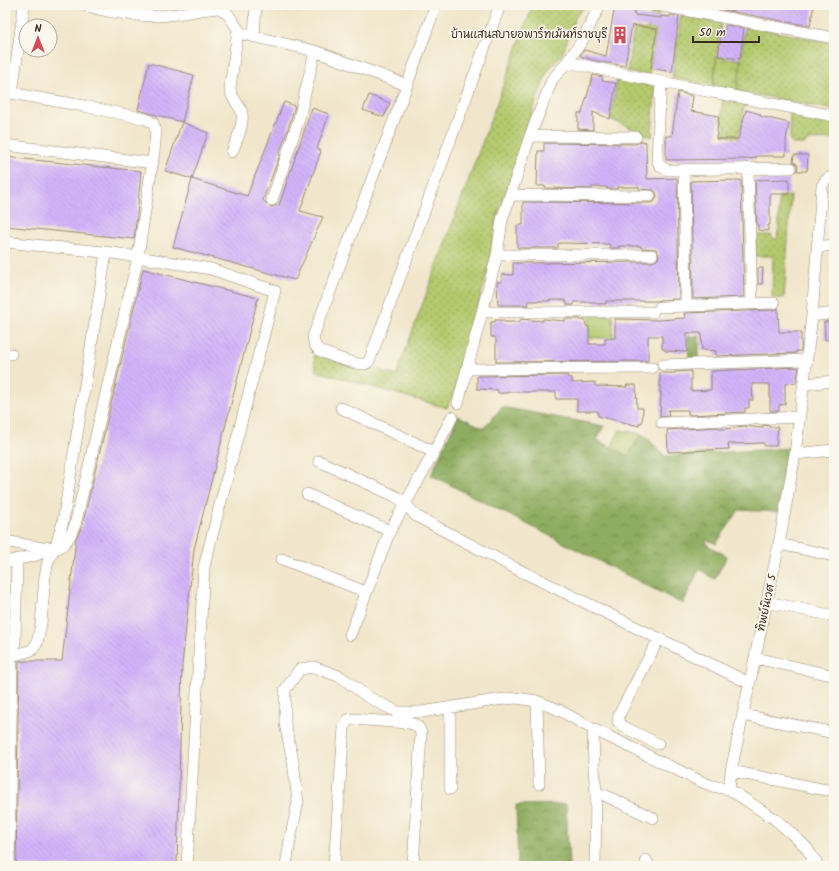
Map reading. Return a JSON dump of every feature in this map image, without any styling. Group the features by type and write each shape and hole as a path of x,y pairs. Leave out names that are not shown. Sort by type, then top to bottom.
{"street":[{"path":"87,5 94,9 156,16 219,8 227,12 233,19 238,30 243,34 315,51 408,85"},
{"path":"254,36 256,5"},
{"path":"436,5 408,85 313,337 314,345 318,350 353,363 363,364 368,362 370,359 500,5"},
{"path":"458,403 497,255 502,220 530,136 552,80 582,41 600,5"},
{"path":"657,5 834,38"},
{"path":"5,562 29,558 50,549 61,547 70,536 74,525 138,257 153,163 156,131 153,123 146,119 84,106 8,93 24,6"},
{"path":"232,152 243,120 242,113 231,95 230,88 238,30"},
{"path":"272,200 299,119 315,51"},
{"path":"567,62 834,116"},
{"path":"661,82 657,158 658,164 662,168 668,170 791,168"},
{"path":"530,136 636,137"},
{"path":"5,145 153,163"},
{"path":"748,168 752,304"},
{"path":"684,169 686,306"},
{"name":"ทิพย์นิเวศ 5","path":"728,789 779,544 795,454 812,316 822,186 829,179"},
{"path":"510,195 650,196"},
{"path":"5,242 138,257 211,269 275,291 204,567 187,866"},
{"path":"817,247 834,245"},
{"path":"8,656 32,650 37,643 41,624 45,576 50,549 63,522 106,253"},
{"path":"497,255 652,255"},
{"path":"482,312 657,310 686,306 774,303"},
{"path":"812,316 834,313"},
{"path":"467,369 658,367 806,360"},
{"path":"803,384 834,381"},
{"path":"341,408 434,452"},
{"path":"350,635 390,531 452,417"},
{"path":"662,423 799,417"},
{"path":"795,454 834,450"},
{"path":"319,461 395,496 406,504 416,516 515,568 750,683"},
{"path":"307,494 390,531"},
{"path":"5,541 50,549"},
{"path":"779,544 834,556"},
{"path":"282,559 366,592"},
{"path":"9,866 8,656 15,643 17,560"},
{"path":"767,602 834,616"},
{"path":"658,744 622,726 618,720 619,715 659,638"},
{"path":"755,658 831,675"},
{"path":"286,866 298,802 294,761 285,724 285,690 300,669 314,667 341,677 368,698 397,712 422,712 450,709 496,700 516,698 537,701 559,710 593,729 700,781 712,786 728,789 776,820 792,834 806,847 813,864"},
{"path":"537,701 539,784"},
{"path":"378,703 378,721"},
{"path":"450,709 450,789"},
{"path":"743,715 830,732"},
{"path":"334,866 345,723 351,719 409,723 413,724 420,730 421,734 413,866"},
{"path":"593,729 596,793 595,866"},
{"path":"731,771 826,790"},
{"path":"596,793 604,795 653,818"}],"green space":[{"path":"533,5 587,5 576,16 563,52 547,72 537,99 496,220 488,270 455,389 447,408 316,371 314,356 319,353 365,368 372,367 396,376"},
{"path":"652,10 659,11 649,75 627,72 634,28 647,30"},
{"path":"681,15 721,23 713,86 672,78"},
{"path":"745,26 834,43 834,110 737,91"},
{"path":"717,56 741,60 737,91 713,86"},
{"path":"617,79 655,86 652,137 610,119"},
{"path":"723,97 745,101 739,138 724,135 725,126 721,121"},
{"path":"790,111 834,120 834,139 808,140 805,144 793,144 790,141"},
{"path":"791,196 784,298 772,298 773,256 755,256 755,235 771,235 773,239 777,239 779,226 779,197"},
{"path":"613,315 613,338 589,338 589,316"},
{"path":"688,336 699,336 699,359 689,359"},
{"path":"502,407 604,426 597,440 628,456 641,434 644,435 665,456 790,448 780,512 739,510 716,544 706,539 707,545 727,556 715,579 699,569 683,604 431,475 458,416 484,428"},
{"path":"620,430 641,434 628,456 611,447"},
{"path":"566,804 569,866 518,866 516,805"}],"building":[{"path":"615,5 635,8 634,15 661,18 661,16 670,17 670,15 679,16 672,72 651,68 657,29 632,25 625,66 580,56 584,50 606,56"},
{"path":"707,5 814,5 810,26 707,7"},
{"path":"725,25 744,28 740,59 718,56 721,36 724,37"},
{"path":"149,63 194,75 182,122 138,110"},
{"path":"593,75 603,77 602,81 616,83 610,119 593,112 593,130 578,129 578,113 582,113"},
{"path":"678,92 693,96 691,111 719,116 716,139 738,139 746,110 760,114 760,116 789,123 786,140 786,156 756,156 756,158 747,159 666,160 666,136 672,136"},
{"path":"369,95 390,103 384,117 363,110"},
{"path":"284,102 295,106 279,154 280,155 263,200 270,207 279,205 312,108 329,114 317,149 321,151 300,211 323,217 295,280 173,247 192,179 247,196"},
{"path":"182,122 208,133 192,179 165,171"},
{"path":"642,141 646,142 647,179 677,178 679,299 656,301 606,301 606,304 597,304 596,302 574,302 574,305 567,305 565,300 549,300 528,301 529,305 498,305 497,282 502,282 502,274 513,275 513,263 652,262 658,259 659,255 656,249 641,248 641,246 619,246 619,248 610,248 609,244 561,243 558,244 558,248 517,247 517,225 523,225 523,202 650,203 654,202 657,196 656,192 653,190 639,189 639,187 617,187 617,189 607,189 607,187 592,187 592,189 545,188 545,186 537,186 538,151 544,151 544,143 636,144"},
{"path":"794,155 808,155 807,171 797,171 797,164 793,162"},
{"path":"5,157 141,171 134,239 5,226"},
{"path":"789,179 789,194 770,194 770,225 768,225 768,231 758,230 755,180"},
{"path":"741,180 744,297 693,299 691,181"},
{"path":"758,268 763,268 762,284 758,284"},
{"path":"143,269 258,298 194,549 182,665 177,866 16,866 19,661 62,661 76,538 82,527"},
{"path":"778,308 779,332 801,332 801,351 796,351 796,353 716,356 716,351 702,350 701,333 687,333 687,352 665,351 665,349 662,349 662,336 648,336 648,361 496,362 496,339 495,337 491,337 491,322 495,322 495,320 504,320 504,322 519,322 521,319 565,321 565,319 580,319 585,320 586,326 589,327 589,344 605,344 605,338 615,338 615,319 660,320 685,318 684,313 774,310"},
{"path":"834,321 834,339 825,340 824,322"},
{"path":"799,367 796,383 785,384 785,404 779,405 779,411 770,411 770,384 752,384 753,400 749,400 749,408 745,408 745,412 692,415 688,414 688,410 668,410 669,416 660,417 660,373 691,371 691,391 711,390 711,371"},
{"path":"567,375 567,377 572,378 572,383 595,382 595,386 627,387 626,385 636,385 637,408 643,408 642,423 639,423 639,426 598,416 598,411 577,411 577,399 556,399 556,392 498,393 498,390 477,389 477,376"},
{"path":"769,425 769,427 778,427 776,446 764,446 764,443 728,444 729,449 668,452 667,430 719,427 720,429 745,426 762,428 762,426"}],"place":[{"name":"บ้านแสนสบายอพาร์ทเม้นท์ราชบุรี","path":"620,35"}]}
